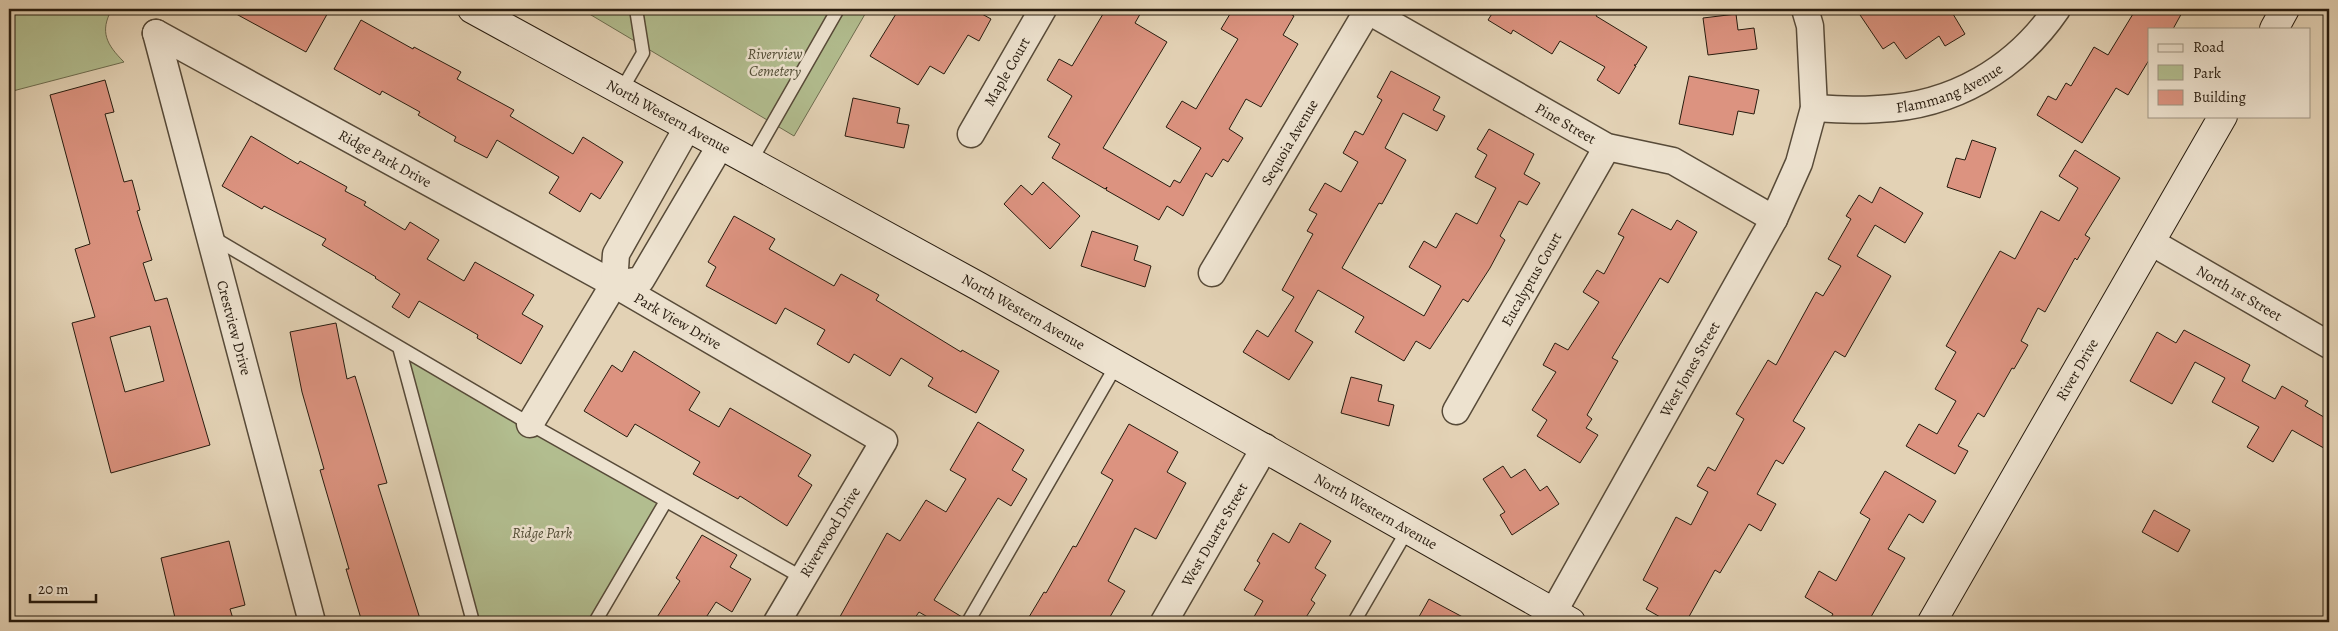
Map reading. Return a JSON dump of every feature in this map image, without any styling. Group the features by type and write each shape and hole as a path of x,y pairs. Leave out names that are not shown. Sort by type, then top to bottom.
{"main road":[{"name":"North Western Avenue","path":"472,9 1117,364 1408,529 1557,619"},
{"path":"2275,28 2286,9"},
{"name":"River Drive","path":"1932,622 2222,118"}],"street":[{"name":"Maple Court","path":"971,134 1043,9"},
{"name":"West Jones Street","path":"1557,619 1774,219 1799,163 1814,108 1810,26 1805,9"},
{"name":"Flammang Avenue","path":"1814,108 1878,110 1900,108 1936,100 1959,92 2007,64 2044,28 2057,9"},
{"name":"Pine Street","path":"1366,10 1607,147 1673,161 1774,219"},
{"name":"Sequoia Avenue","path":"1212,273 1366,10"},
{"name":"Crestview Drive","path":"156,33 312,622"},
{"name":"Ridge Park Drive","path":"156,33 614,284"},
{"path":"530,424 614,284 616,254 687,128"},
{"path":"614,284 641,280 720,146"},
{"name":"Eucalyptus Court","path":"1456,411 1607,147"},
{"name":"North 1st Street","path":"2151,242 2329,345"},
{"name":"Park View Drive","path":"614,284 884,441"},
{"name":"Riverwood Drive","path":"777,622 884,441"},
{"name":"West Duarte Street","path":"1164,622 1265,448"}],"lane":[{"path":"620,92 643,53 636,9"},
{"path":"750,163 838,9"},
{"path":"209,235 530,424 803,578"},
{"path":"399,348 473,622"},
{"path":"968,622 1117,364"},
{"path":"595,622 666,501"},
{"path":"1354,622 1408,529"}],"green space":[{"path":"9,9 112,9 106,25 107,38 113,50 124,62 9,92"},
{"name":"Riverview Cemetery","path":"581,9 868,9 794,136"},
{"name":"Ridge Park","path":"399,347 666,501 595,622 473,622"}],"building":[{"path":"227,9 330,9 306,52"},
{"path":"899,9 973,9 991,19 979,41 968,35 944,74 930,66 918,85 870,56"},
{"path":"1106,9 1143,9 1135,23 1167,42 1103,148 1170,187 1174,180 1180,183 1201,148 1166,127 1182,101 1196,109 1238,39 1221,29 1233,9 1282,9 1294,16 1283,35 1298,44 1261,107 1246,99 1229,129 1243,138 1228,162 1223,159 1212,177 1206,173 1183,216 1167,206 1159,220 1106,190 1107,187 1105,189 1052,158 1060,144 1048,137 1072,96 1047,80 1059,59 1072,66"},
{"path":"1495,9 1600,9 1596,16 1647,47 1636,65 1634,65 1636,66 1619,94 1597,80 1605,67 1560,41 1552,54 1513,30 1511,34 1488,20"},
{"path":"1856,9 1950,9 1965,34 1945,46 1939,36 1906,59 1894,42 1883,49"},
{"path":"2136,9 2184,9 2174,28 2148,28 2148,62 2128,95 2116,88 2082,143 2037,115 2048,96 2056,100 2066,83 2071,86 2094,47 2108,55"},
{"path":"1736,14 1738,30 1754,28 1757,49 1708,55 1703,18"},
{"path":"361,20 413,49 414,47 461,72 457,79 514,110 510,116 573,154 583,137 623,162 600,199 591,193 580,212 549,193 559,177 497,140 487,158 454,141 456,137 418,115 420,112 382,91 380,95 334,69"},
{"path":"1391,71 1440,97 1433,110 1445,116 1437,131 1403,113 1385,148 1406,160 1382,204 1379,203 1342,268 1424,316 1441,286 1409,267 1424,241 1436,248 1456,213 1477,224 1496,188 1475,177 1487,155 1477,149 1489,129 1534,154 1524,174 1540,183 1527,205 1519,201 1500,236 1505,240 1490,268 1468,302 1463,299 1430,349 1416,341 1404,361 1355,332 1364,317 1318,290 1295,331 1313,342 1289,380 1243,352 1257,330 1268,337 1294,297 1282,290 1313,234 1307,231 1317,214 1309,210 1325,183 1341,192 1358,162 1343,153 1355,131 1363,135 1382,100 1377,97"},
{"path":"1689,76 1759,90 1754,114 1738,111 1733,135 1679,124"},
{"path":"105,80 114,112 105,114 124,182 132,180 140,210 137,211 152,260 143,263 155,301 167,298 210,445 111,473 72,323 95,317 75,249 90,244 50,95","holes":["150,326 164,381 125,392 110,337"]},
{"path":"853,98 900,108 897,123 909,125 904,148 845,136"},
{"path":"251,136 298,164 300,161 347,187 345,191 366,202 364,205 405,230 410,222 439,240 427,259 464,281 475,262 534,295 522,314 543,326 521,364 477,338 478,335 419,301 409,318 392,307 400,294 376,277 322,245 326,239 264,206 262,209 222,186"},
{"path":"1972,140 1996,148 1980,198 1947,187 1956,158 1965,160"},
{"path":"2075,150 2120,178 2085,235 2090,238 2077,260 2075,258 2045,312 2038,308 2021,341 2028,345 2014,369 2012,368 1984,417 1978,413 1958,446 1968,451 1955,474 1906,446 1919,424 1937,434 1956,401 1935,389 1956,352 1946,346 2000,251 2015,259 2041,211 2059,221 2078,188 2059,176"},
{"path":"1043,182 1080,216 1050,249 1004,204 1021,185 1032,195"},
{"path":"1880,187 1923,213 1905,243 1875,225 1857,256 1891,276 1845,357 1835,351 1793,421 1805,428 1783,464 1776,460 1757,494 1776,504 1761,531 1749,524 1720,573 1715,570 1686,622 1669,622 1646,609 1658,588 1643,580 1676,517 1691,525 1708,492 1697,486 1708,467 1715,471 1744,419 1736,414 1768,360 1776,365 1816,292 1823,296 1841,266 1828,259 1851,219 1846,216 1859,195 1872,203"},
{"path":"1632,209 1671,230 1677,220 1697,232 1668,283 1660,278 1612,358 1618,361 1587,415 1592,419 1586,428 1598,435 1580,463 1537,436 1547,420 1532,410 1556,372 1543,365 1555,343 1568,350 1599,302 1583,292 1597,270 1604,274 1624,237 1618,234"},
{"path":"734,216 775,239 769,249 834,286 841,274 879,295 876,300 961,352 962,350 999,371 976,413 928,386 933,378 901,358 890,376 854,354 849,363 817,344 825,330 785,308 776,324 706,286 716,267 708,262"},
{"path":"1092,231 1138,246 1134,260 1151,266 1145,287 1081,266"},
{"path":"336,323 347,379 355,376 387,483 378,485 421,622 362,622 346,569 349,569 320,470 324,469 302,392 290,332"},
{"path":"2184,330 2250,365 2242,381 2275,399 2282,386 2308,401 2305,406 2329,420 2329,451 2292,430 2273,462 2247,447 2259,427 2212,402 2225,378 2195,362 2172,404 2130,381 2157,332 2176,343"},
{"path":"634,351 700,392 689,410 719,427 730,408 811,455 798,476 812,485 787,526 740,496 738,499 693,474 700,462 635,424 627,437 584,411 612,365 622,372"},
{"path":"1351,377 1382,385 1378,401 1394,405 1389,426 1341,413"},
{"path":"978,422 1024,450 1012,470 1027,479 1011,506 998,498 934,600 962,617 960,622 936,622 919,612 912,622 837,622 887,533 900,541 926,500 946,512 966,479 950,470"},
{"path":"1129,424 1178,452 1167,472 1186,483 1156,539 1135,528 1108,581 1125,591 1107,622 1026,622 1044,592 1046,593 1073,546 1076,547 1113,480 1101,473"},
{"path":"1503,466 1511,478 1525,469 1540,491 1547,486 1559,504 1512,535 1500,515 1505,512 1483,479"},
{"path":"1885,471 1936,501 1923,523 1909,514 1888,549 1905,558 1868,622 1828,622 1833,614 1805,597 1819,571 1836,581 1870,519 1860,513"},
{"path":"2154,510 2190,530 2178,552 2142,532"},
{"path":"1300,523 1331,541 1315,568 1326,575 1311,600 1315,603 1303,622 1251,622 1263,601 1244,590 1260,563 1257,561 1273,533 1289,543"},
{"path":"702,535 737,555 730,567 751,579 732,612 716,602 703,622 654,622 680,581 676,578"},
{"path":"229,541 245,605 230,609 234,622 176,622 161,558"},
{"path":"1429,599 1472,622 1416,622"}]}
